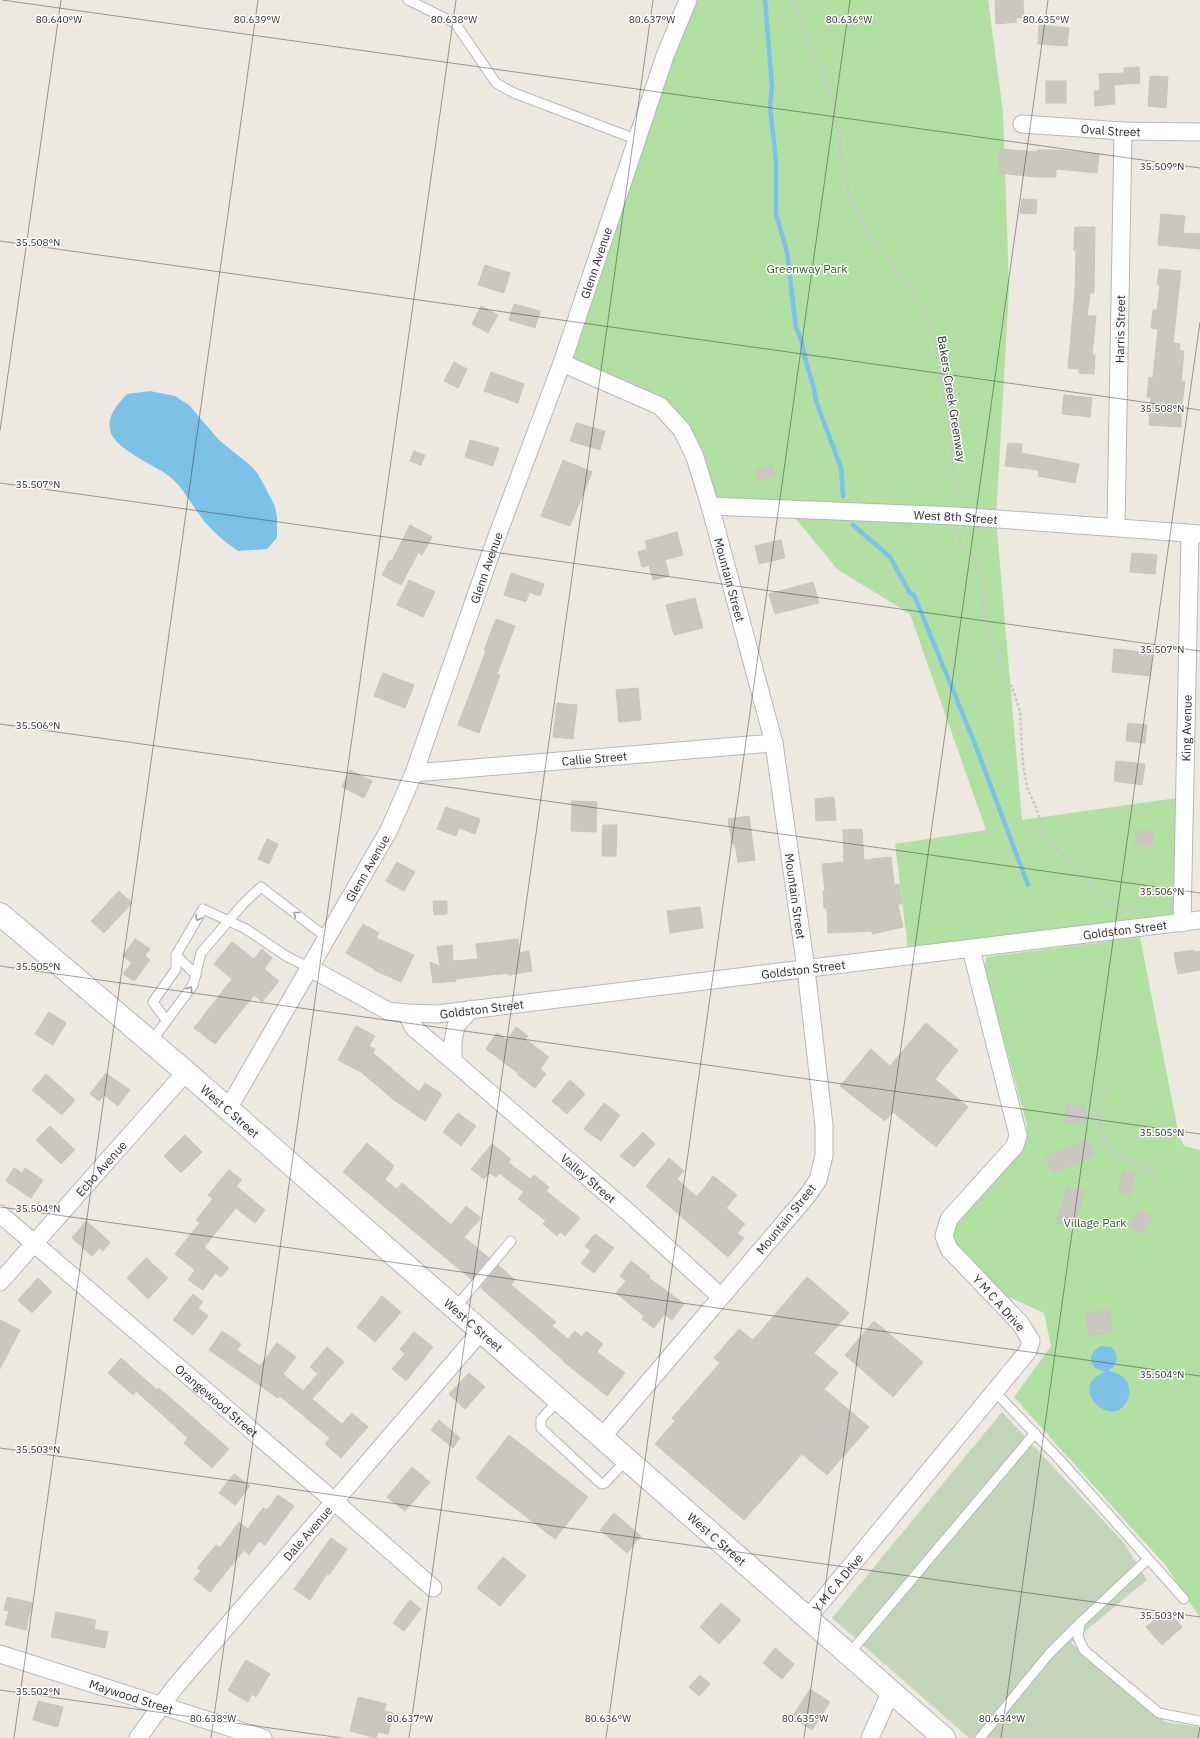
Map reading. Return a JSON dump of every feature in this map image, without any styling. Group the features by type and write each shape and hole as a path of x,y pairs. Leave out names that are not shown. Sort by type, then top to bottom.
{"main road":[{"name":"West C Street","path":"0,914 186,1072 944,1738"}],"street":[{"name":"Glenn Avenue","path":"228,1109 389,830 414,773 493,547 562,363 665,56 688,0"},
{"name":"Oval Street","path":"1022,124 1123,131 1200,132"},
{"name":"Harris Street","path":"1116,527 1123,131"},
{"name":"Mountain Street","path":"562,363 660,406 682,430 695,457 710,506 774,743 806,970 824,1125 823,1162 818,1180 807,1196 602,1437"},
{"name":"West 8th Street","path":"710,506 957,516 1195,534"},
{"name":"King Avenue","path":"1182,923 1195,534"},
{"name":"Callie Street","path":"414,773 774,743"},
{"name":"Goldston Street","path":"406,1013 437,1014 806,970 1200,920"},
{"name":"Y M C A Drive","path":"808,1618 995,1392 1028,1351 1031,1341 1020,1323 948,1249 944,1236 949,1220 1015,1146 1018,1135 971,949"},
{"path":"310,968 388,1011 406,1013"},
{"path":"453,1061 453,1042 456,1026 471,1009"},
{"name":"Valley Street","path":"406,1013 414,1028 628,1212 721,1297"},
{"name":"Echo Avenue","path":"0,1282 186,1072"},
{"name":"Orangewood Street","path":"0,1214 433,1588"},
{"name":"Dale Avenue","path":"138,1738 174,1688 481,1331"},
{"name":"Maywood Street","path":"0,1654 263,1738"},
{"path":"870,1738 891,1691"}],"lane":[{"path":"408,0 455,23 496,82 514,93 638,140"},
{"path":"151,1042 193,986 201,953 243,904 261,887 327,938"},
{"path":"166,1020 153,1002 176,969 176,956 203,909 246,929 286,956 310,968"},
{"path":"176,956 196,975"},
{"path":"455,1308 511,1241"},
{"path":"995,1392 1035,1433 1147,1560 1184,1599"},
{"path":"559,1399 541,1420 541,1428 598,1481 602,1484 605,1483 627,1459"},
{"path":"849,1654 1035,1433"},
{"path":"980,1738 1049,1654 1147,1560"},
{"path":"1080,1623 1078,1637 1084,1650 1159,1713 1200,1722"}],"path":[{"name":"Bakers Creek Greenway","path":"793,0 834,102 844,173 850,194 869,234 918,300 931,323 950,426 957,528 960,541 972,556 981,578 984,621 1015,695 1020,713 1023,764 1027,787 1037,810 1044,833 1069,863 1104,899 1117,905 1154,910 1161,916 1159,926"},
{"path":"1110,1082 1099,1111 1100,1126 1107,1141 1112,1149 1124,1158 1144,1166 1158,1181"},
{"path":"1086,1116 1099,1116"},
{"path":"1091,1148 1107,1141"}],"green space":[{"name":"Greenway Park","path":"688,0 988,0 1003,112 1009,288 996,519 1022,820 1184,797 1182,923 909,957 895,844 986,830 910,614 837,569 788,509 710,506 692,449 660,406 562,363"},
{"name":"Village Park","path":"1140,937 1179,1136 1184,1146 1200,1150 1200,1618 1167,1567 1014,1397 1051,1346 1044,1313 1000,1293 955,1245 952,1232 964,1211 1022,1147 1026,1138 1027,1125 988,982 985,966 986,957"},
{"path":"1002,1412 1124,1543 1147,1580 1071,1643 1165,1722 1200,1727 1200,1738 969,1738 832,1618"}],"water":[{"path":"150,391 175,396 189,405 219,440 251,466 258,474 275,506 277,517 277,538 267,549 238,551 233,548 208,525 184,492 169,476 126,450 113,437 110,430 110,419 120,402 127,394"},
{"path":"1102,1346 1111,1347 1116,1353 1117,1357 1116,1363 1108,1371 1122,1376 1126,1380 1129,1388 1128,1399 1121,1408 1112,1412 1104,1410 1096,1404 1091,1396 1090,1387 1094,1379 1105,1372 1095,1368 1091,1358 1093,1352"}],"building":[{"path":"995,0 1023,0 1024,17 1016,18 1017,22 996,24"},
{"path":"1039,25 1069,28 1067,46 1038,44"},
{"path":"1139,67 1140,83 1114,85 1115,104 1095,106 1094,91 1100,91 1099,74 1124,73 1124,68"},
{"path":"1150,76 1168,77 1166,108 1148,106"},
{"path":"1046,81 1066,81 1066,103 1046,103"},
{"path":"1000,149 1037,152 1037,150 1056,150 1099,154 1097,173 1056,169 1056,177 1037,177 998,173"},
{"path":"1022,199 1037,200 1036,214 1020,213"},
{"path":"1161,214 1185,216 1183,233 1200,234 1200,249 1158,245"},
{"path":"1075,227 1095,227 1094,293 1090,293 1087,316 1096,316 1092,355 1095,355 1094,374 1079,373 1079,369 1068,368 1075,292"},
{"path":"485,265 510,273 504,293 478,285"},
{"path":"1159,269 1181,271 1173,343 1180,344 1179,350 1184,351 1181,381 1185,382 1181,412 1181,427 1149,425 1151,397 1147,397 1149,377 1153,378 1158,329 1151,328 1153,310 1157,310 1160,285 1157,285"},
{"path":"514,304 540,311 535,328 509,320"},
{"path":"481,306 498,315 488,333 472,324"},
{"path":"454,362 467,369 458,388 444,381"},
{"path":"491,372 524,384 518,403 484,391"},
{"path":"1064,395 1092,398 1090,417 1062,414"},
{"path":"576,423 605,431 600,450 570,441"},
{"path":"470,440 499,448 493,466 465,457"},
{"path":"1008,443 1022,444 1021,453 1079,464 1075,483 1038,476 1039,470 1005,466"},
{"path":"414,451 425,455 421,465 410,461"},
{"path":"563,460 592,472 570,526 541,516"},
{"path":"773,465 775,476 757,480 755,469"},
{"path":"410,525 432,537 422,555 418,553 401,585 382,575 390,560 392,561"},
{"path":"677,532 683,555 665,560 669,576 653,580 649,565 642,567 638,552 647,549 645,541"},
{"path":"781,540 785,558 759,564 755,546"},
{"path":"1132,553 1157,555 1155,574 1130,572"},
{"path":"511,573 544,584 540,596 529,592 526,602 504,595"},
{"path":"409,580 435,592 423,617 397,605"},
{"path":"813,582 819,603 775,614 769,594"},
{"path":"695,598 703,628 674,635 666,605"},
{"path":"496,619 515,626 497,674 500,675 479,733 458,725 486,651 484,650"},
{"path":"1114,649 1152,653 1150,676 1112,672"},
{"path":"383,673 414,685 405,708 374,696"},
{"path":"638,688 641,720 619,722 616,690"},
{"path":"557,703 577,705 573,739 553,737"},
{"path":"1128,723 1147,725 1145,743 1126,741"},
{"path":"1116,761 1145,764 1142,785 1114,781"},
{"path":"350,770 372,781 364,798 342,787"},
{"path":"834,797 836,820 816,821 815,799"},
{"path":"572,801 597,802 596,832 571,831"},
{"path":"446,807 480,819 475,834 459,828 456,836 437,829"},
{"path":"749,816 755,860 738,862 735,844 732,844 728,819"},
{"path":"603,825 617,825 616,856 602,856"},
{"path":"862,829 864,860 891,857 894,885 899,884 902,904 898,904 903,927 872,934 872,931 828,933 827,908 824,908 823,891 825,891 822,864 844,862 843,830"},
{"path":"1136,830 1153,832 1152,846 1135,844"},
{"path":"267,839 278,844 269,864 258,859"},
{"path":"397,862 415,872 404,891 386,881"},
{"path":"119,891 132,903 104,933 91,921"},
{"path":"433,901 447,901 447,914 434,915"},
{"path":"700,907 703,928 670,933 667,911"},
{"path":"363,924 379,933 376,938 414,955 401,982 374,970 346,953"},
{"path":"135,939 150,949 145,956 150,960 134,981 123,974 132,963 123,956"},
{"path":"518,939 520,953 529,951 532,971 509,975 509,973 455,979 456,981 433,983 430,962 440,966 437,947 452,945 453,961 478,959 476,944"},
{"path":"232,942 254,959 262,949 272,958 264,969 279,981 262,1002 254,995 215,1044 194,1028 232,979 214,964"},
{"path":"1194,950 1194,952 1200,951 1200,970 1178,974 1174,953"},
{"path":"49,1012 66,1023 53,1045 35,1034"},
{"path":"926,1023 958,1050 935,1079 968,1107 936,1147 893,1112 885,1121 840,1086 871,1049 890,1066"},
{"path":"356,1026 375,1036 369,1046 375,1049 373,1053 419,1092 425,1083 442,1094 425,1121 394,1100 361,1072 338,1060"},
{"path":"516,1027 528,1036 525,1039 549,1057 540,1069 546,1074 535,1088 486,1049 497,1033 507,1040"},
{"path":"106,1073 130,1090 118,1106 104,1095 99,1101 90,1094"},
{"path":"46,1074 75,1100 62,1115 32,1090"},
{"path":"570,1080 585,1094 567,1114 552,1101"},
{"path":"604,1103 620,1115 601,1141 584,1129"},
{"path":"1066,1105 1086,1106 1085,1124 1065,1123"},
{"path":"458,1113 476,1126 461,1146 443,1132"},
{"path":"50,1126 75,1150 61,1164 36,1140"},
{"path":"643,1132 655,1144 634,1167 620,1156"},
{"path":"185,1135 202,1152 181,1173 164,1156"},
{"path":"1088,1140 1094,1156 1052,1172 1045,1156"},
{"path":"367,1143 394,1166 385,1180 397,1189 402,1183 451,1225 466,1206 481,1218 464,1237 489,1258 471,1279 343,1172"},
{"path":"492,1144 511,1159 508,1162 530,1179 534,1175 549,1187 546,1191 580,1218 565,1236 560,1232 557,1236 543,1224 546,1221 518,1199 524,1192 499,1173 496,1177 490,1173 484,1179 471,1169"},
{"path":"669,1158 684,1171 677,1179 697,1197 713,1176 737,1195 726,1208 745,1224 737,1233 744,1238 728,1257 646,1186"},
{"path":"14,1168 22,1173 25,1168 43,1180 31,1198 6,1181"},
{"path":"229,1170 242,1180 236,1186 265,1210 255,1223 236,1208 204,1247 229,1268 221,1277 215,1273 203,1290 188,1280 195,1270 175,1254 200,1223 196,1220 213,1199 208,1195"},
{"path":"1123,1171 1135,1174 1130,1195 1118,1192"},
{"path":"1067,1186 1084,1191 1074,1228 1057,1223"},
{"path":"1140,1209 1153,1217 1142,1234 1129,1226"},
{"path":"86,1221 110,1242 103,1251 99,1248 92,1256 72,1238"},
{"path":"595,1234 614,1248 594,1273 581,1263 591,1251 585,1246"},
{"path":"146,1258 168,1278 148,1299 127,1278"},
{"path":"631,1261 650,1276 649,1278 684,1304 672,1320 664,1314 654,1328 642,1319 644,1316 616,1293 626,1281 620,1276"},
{"path":"498,1265 515,1280 511,1285 556,1322 552,1326 568,1339 575,1331 582,1337 586,1331 603,1344 597,1352 625,1373 607,1396 564,1362 481,1288"},
{"path":"807,1277 849,1313 814,1353 838,1373 824,1389 869,1427 827,1475 802,1454 744,1520 655,1444 675,1421 672,1418 720,1363 714,1358 739,1329 753,1340"},
{"path":"38,1278 52,1292 32,1313 18,1300"},
{"path":"193,1294 203,1302 198,1308 208,1316 193,1335 173,1320"},
{"path":"382,1296 401,1312 375,1342 357,1327"},
{"path":"1109,1309 1112,1332 1089,1336 1085,1313"},
{"path":"0,1320 20,1330 0,1369"},
{"path":"874,1321 923,1362 893,1397 845,1355"},
{"path":"222,1331 241,1344 237,1350 260,1366 277,1343 296,1357 283,1374 303,1391 318,1374 310,1367 327,1347 344,1362 312,1399 342,1424 352,1413 368,1427 341,1458 325,1444 330,1438 280,1396 278,1398 209,1350"},
{"path":"414,1332 433,1347 406,1381 392,1369 405,1354 400,1349"},
{"path":"121,1358 157,1390 159,1388 229,1449 212,1468 184,1443 188,1438 136,1391 133,1395 108,1373"},
{"path":"469,1373 485,1387 465,1409 449,1394"},
{"path":"439,1420 460,1438 453,1448 431,1430"},
{"path":"509,1435 588,1497 555,1539 476,1478"},
{"path":"412,1467 430,1482 405,1511 387,1497"},
{"path":"234,1474 250,1486 235,1505 219,1493"},
{"path":"278,1495 294,1506 265,1545 259,1541 249,1555 244,1550 210,1592 194,1579 201,1571 197,1568 216,1545 220,1548 239,1522 248,1529 263,1508 267,1510"},
{"path":"614,1513 641,1536 627,1553 600,1530"},
{"path":"331,1538 347,1549 329,1575 327,1574 310,1600 294,1589"},
{"path":"503,1557 526,1576 500,1606 477,1588"},
{"path":"7,1597 32,1603 26,1630 5,1625 9,1611 4,1610"},
{"path":"410,1600 421,1609 404,1631 393,1623"},
{"path":"721,1603 741,1620 719,1644 700,1627"},
{"path":"1167,1610 1182,1627 1162,1645 1146,1627"},
{"path":"56,1612 96,1620 94,1629 108,1632 105,1648 51,1637"},
{"path":"775,1648 794,1664 782,1679 763,1663"},
{"path":"246,1660 270,1674 256,1697 252,1694 248,1702 228,1690"},
{"path":"700,1675 710,1684 699,1696 689,1687"},
{"path":"810,1689 830,1702 812,1730 792,1717"},
{"path":"358,1697 386,1704 384,1711 393,1713 388,1734 378,1732 376,1738 350,1731"},
{"path":"38,1701 63,1707 58,1727 33,1720"}],"waterway":[{"path":"765,0 772,86 770,107 776,161 776,214 787,252 796,328 801,339 816,401 841,468 843,496"},
{"path":"853,525 890,557 910,593 914,595 975,744 1028,885"}]}
